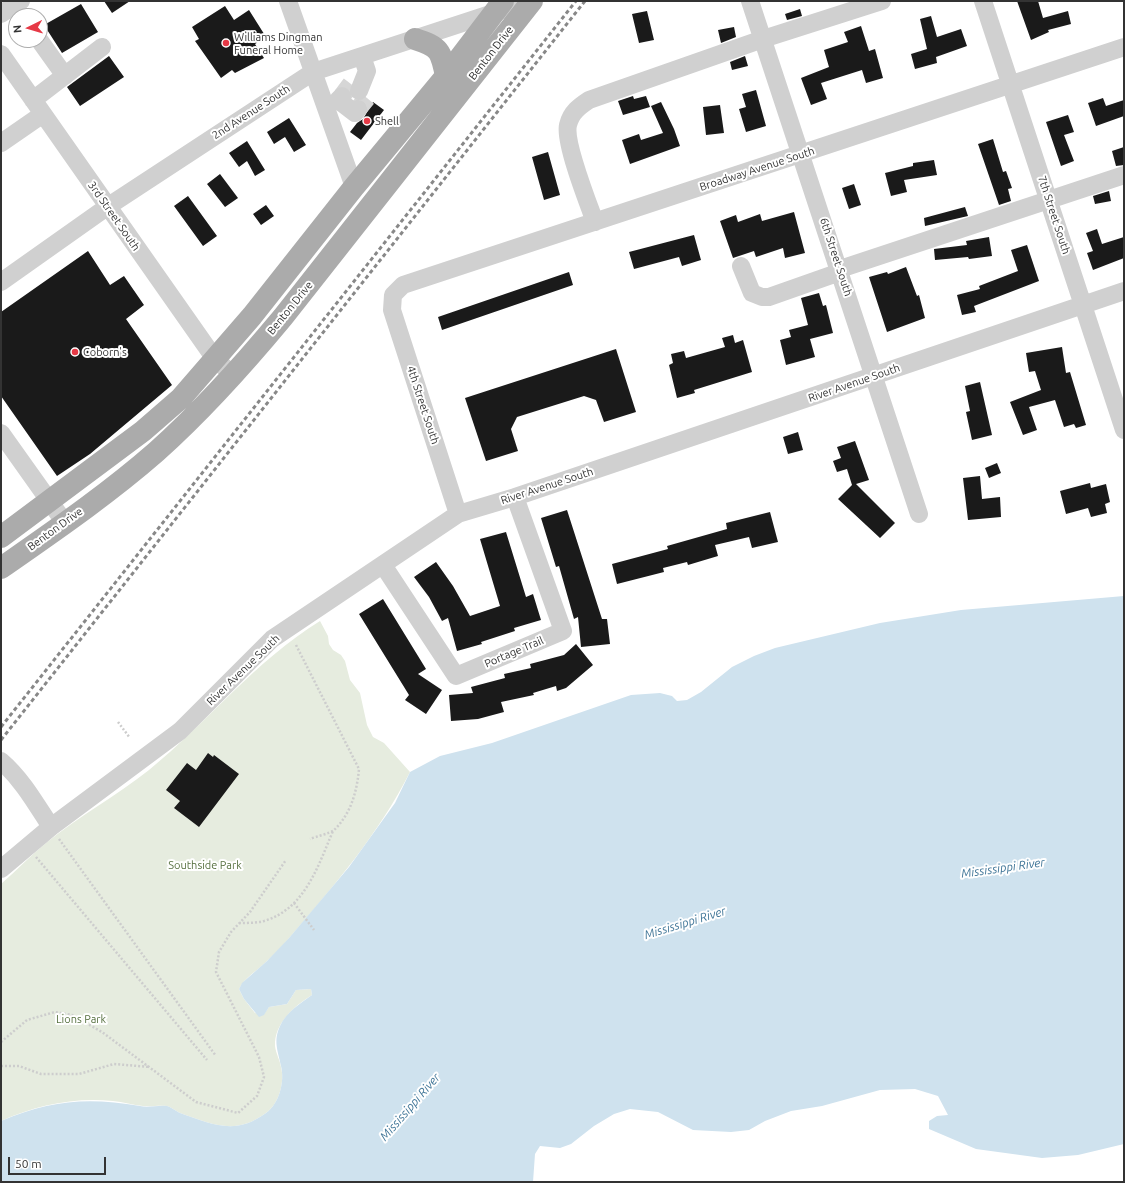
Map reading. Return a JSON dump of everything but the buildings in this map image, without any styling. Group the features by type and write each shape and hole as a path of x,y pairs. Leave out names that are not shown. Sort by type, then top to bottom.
{"main road":[{"name":"Benton Drive","path":"1,568 65,523 156,452 194,416 283,317 531,1"},
{"name":"Benton Drive","path":"1,537 51,502 143,431 181,398 215,359 446,76 498,7"},
{"path":"415,39 433,45 439,50 443,59 446,76"}],"street":[{"path":"1,14 21,1"},
{"path":"288,1 354,187"},
{"name":"2nd Avenue South","path":"1,282 108,207 313,72 415,39 498,7 531,1"},
{"name":"6th Street South","path":"750,1 802,154 919,514"},
{"path":"595,222 571,146 568,125 576,109 590,100 763,39 882,1"},
{"name":"7th Street South","path":"983,1 1124,430"},
{"path":"1,143 38,107 65,76 102,47"},
{"name":"Broadway Avenue South","path":"393,295 403,285 1124,47"},
{"path":"45,48 65,76"},
{"name":"3rd Street South","path":"1,54 215,359 232,374"},
{"path":"330,118 340,114 354,97 366,71 362,56"},
{"path":"741,266 752,293 762,297 769,297 840,270 1124,175"},
{"name":"River Avenue South","path":"1,869 51,827 180,731 272,639 458,514 515,497 1124,292"},
{"name":"4th Street South","path":"393,295 392,310 458,514"},
{"path":"1,434 65,523"},
{"name":"Portage Trail","path":"383,565 456,676 563,631 515,497"},
{"path":"1,761 14,774 33,799 51,827"},
{"path":"1,774 26,805 51,827"}],"path":[{"path":"239,924 264,921 286,910 302,897 333,830 350,808 357,786 358,769 296,645"},
{"path":"118,722 130,738"},
{"path":"51,827 216,1056"},
{"path":"310,839 333,830"},
{"path":"27,846 207,1060"},
{"path":"1,1042 27,1020 55,1012 72,1015 102,1032 196,1102 238,1113 257,1096 264,1077 259,1057 216,972 219,952 231,932 270,885 286,860"},
{"path":"294,903 314,930"},
{"path":"1,1066 19,1066 41,1074 79,1074 114,1064 150,1067"}],"green space":[{"name":"Southside Park","path":"320,621 328,636 329,644 345,661 350,680 360,693 367,725 373,737 384,743 410,772 384,816 340,878 282,946 241,985 239,989 244,999 255,1013 264,1014 269,1007 287,1004 296,990 311,989 312,995 286,1016 278,1030 275,1046 282,1073 282,1079 278,1098 271,1109 255,1120 244,1124 223,1126 180,1113 167,1106 146,1106 117,1101 84,1100 70,1101 42,1107 14,1115 1,1121 1,884 58,833 149,770 274,654"}],"water":[{"name":"Mississippi River","path":"1124,596 1124,1144 1078,1155 1042,1158 976,1149 929,1129 929,1121 937,1116 948,1115 938,1096 915,1089 880,1090 822,1106 791,1111 765,1121 749,1130 731,1132 693,1130 658,1112 630,1109 614,1114 594,1126 571,1144 560,1148 540,1146 535,1154 533,1182 1,1182 1,1121 36,1109 69,1102 86,1101 121,1103 143,1107 167,1106 180,1113 213,1124 234,1126 255,1120 271,1109 278,1098 282,1079 276,1041 278,1031 286,1016 312,995 311,989 296,990 287,1004 269,1007 264,1015 259,1017 244,999 239,989 242,983 267,961 289,938 349,867 395,803 410,772 440,756 492,743 631,695 660,693 672,696 677,701 687,700 701,692 732,667 754,656 775,648 880,623 961,610"}],"tunnel":[{"path":"342,96 351,84"},
{"path":"358,109 367,98"}],"railway":[{"path":"1,727 576,1"},
{"path":"1,740 585,1"}],"place":[{"name":"Williams Dingman Funeral Home","path":"226,43"},
{"name":"Shell","path":"367,121"},
{"name":"Coborn's","path":"75,352"}],"park label":[{"name":"Lions Park","path":"81,1019"}]}
